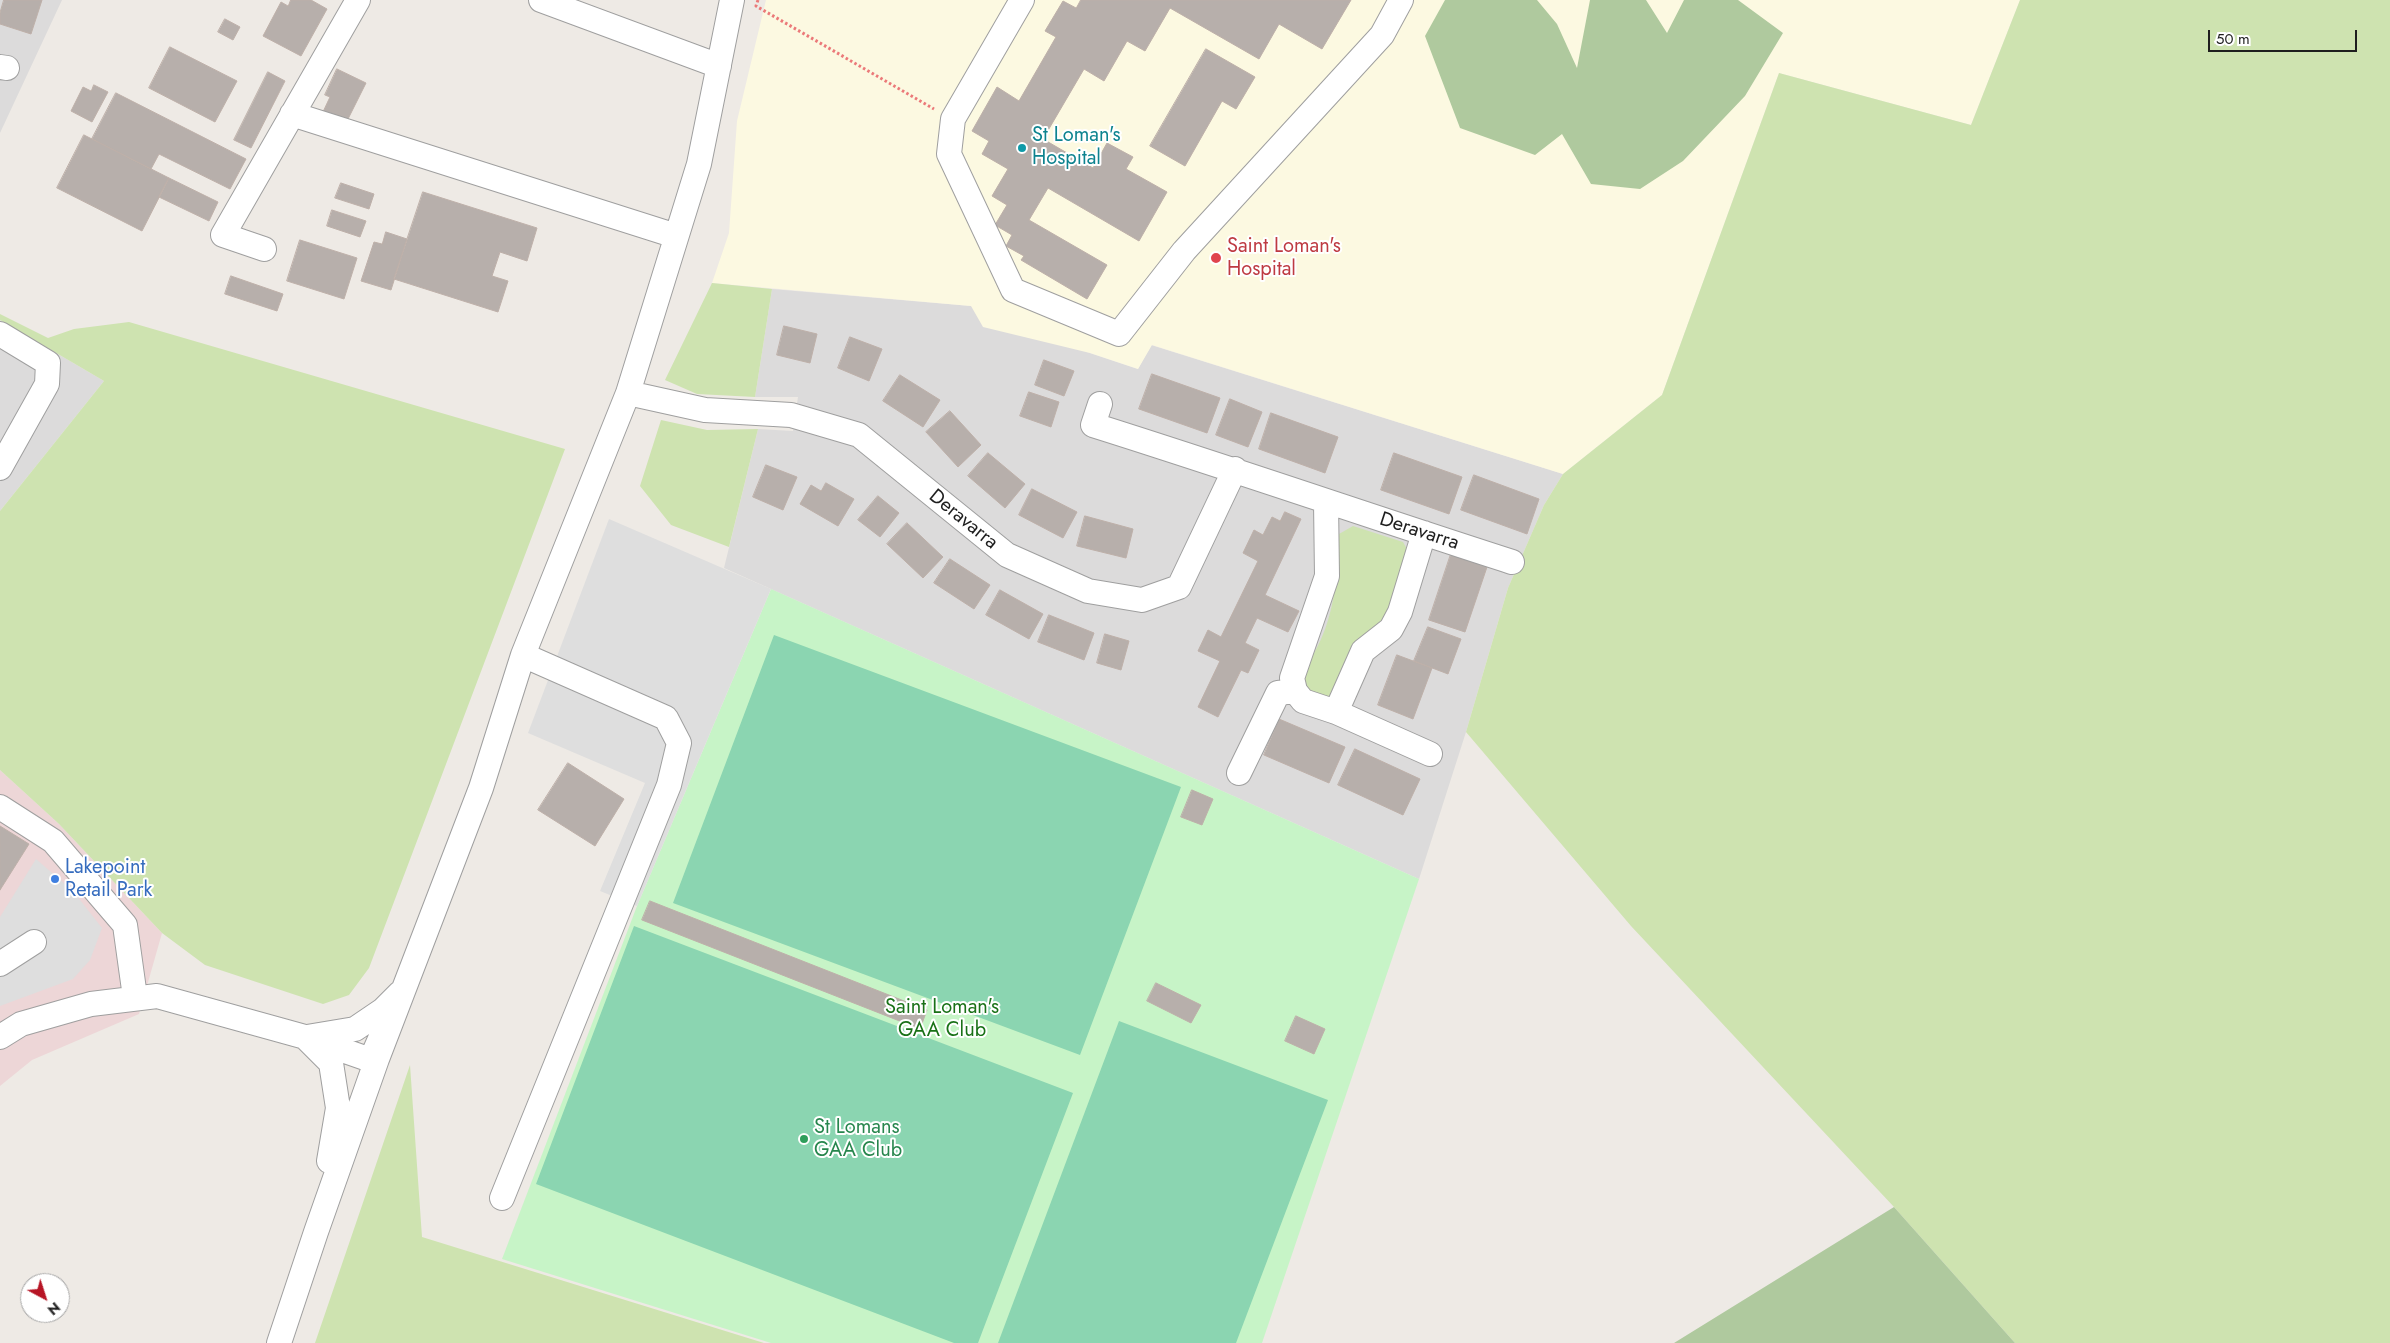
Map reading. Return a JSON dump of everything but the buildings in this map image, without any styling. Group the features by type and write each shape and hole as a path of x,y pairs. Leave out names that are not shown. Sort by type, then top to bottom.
{"street":[{"path":"264,249 223,235 358,0"},
{"path":"541,0 719,66"},
{"path":"279,1343 316,1232 394,1014 481,788 523,655 628,393 699,164 732,0"},
{"path":"1022,0 953,120 948,154 1013,290 1119,334 1184,251 1382,35 1400,0"},
{"path":"292,114 676,236"},
{"path":"0,334 48,363 47,384 0,468"},
{"name":"Deravarra","path":"628,393 705,410 790,415 859,436 1007,555 1088,591 1142,600 1179,587 1234,469"},
{"name":"Deravarra","path":"1100,404 1093,425 1234,469 1326,502 1512,562"},
{"path":"1326,502 1327,576 1292,678 1295,691 1303,701 1336,712 1430,754"},
{"path":"1336,712 1363,651 1391,629 1400,612 1424,533"},
{"path":"502,1198 669,785 679,743 666,718 523,655"},
{"path":"1238,773 1278,694 1295,691"},
{"path":"0,807 53,841 125,925 135,997"},
{"path":"0,964 34,942"},
{"path":"305,1037 355,1029 384,1010 404,989"},
{"path":"0,1037 21,1024 91,1004 135,997 157,996 305,1037 369,1058 373,1055 383,1032 394,1014"},
{"path":"305,1037 331,1063 338,1108 316,1232"}],"path":[{"path":"758,0 756,6 953,120"}],"shaded area":[{"path":"0,0 62,0 0,133"},
{"name":"Saint Loman's Hospital","path":"766,0 2020,0 1971,125 1779,73 1662,395 1563,474 1152,345 1138,369 1090,353 983,327 971,306 712,283 729,233 737,121"},
{"path":"772,289 971,306 1090,353 1138,369 1151,345 1563,474 1544,505 1508,588 1466,732 1419,879 724,568 758,429 793,431 798,397 755,397"},
{"path":"0,320 104,381 0,511"},
{"path":"609,519 771,589 637,906 600,891 645,783 528,733"},
{"name":"Lakepoint Retail Park","path":"0,770 59,824 162,933 139,1014 32,1060 0,1086"},
{"path":"36,859 73,891 102,928 90,960 73,979 0,1006 0,917"}],"green space":[{"path":"1445,0 1537,0 1557,24 1577,68 1590,0 1646,0 1667,33 1684,0 1738,0 1783,33 1745,96 1683,161 1640,189 1591,184 1562,134 1535,155 1460,128 1425,36"},
{"path":"2020,0 2390,0 2390,1343 2015,1343 1894,1207 1631,926 1466,732 1508,588 1544,505 1563,474 1662,395 1779,73 1971,125"},
{"path":"712,283 772,289 755,397 697,394 665,380"},
{"path":"0,314 48,338 74,329 129,322 565,449 369,968 349,995 323,1004 205,965 162,933 59,824 0,770 0,511 104,381 0,320"},
{"path":"661,420 707,430 758,429 729,547 671,525 640,486"},
{"path":"1353,526 1403,542 1408,551 1384,624 1338,693 1327,699 1312,694 1301,684 1301,672 1321,640 1329,617 1336,580 1339,534"},
{"name":"Saint Loman's GAA Club","path":"771,589 1419,879 1262,1343 771,1343 502,1259 637,906"},
{"path":"774,635 1181,787 1080,1055 673,903"},
{"name":"St Lomans GAA Club","path":"634,926 1073,1093 978,1343 954,1343 536,1184"},
{"path":"1119,1021 1328,1100 1236,1343 998,1343"},
{"path":"410,1065 422,1237 764,1343 315,1343"},
{"path":"1894,1207 2015,1343 1674,1343"}],"place":[{"name":"St Loman's Hospital","path":"1022,148"},
{"name":"Saint Loman's Hospital","path":"1216,258"},
{"name":"Lakepoint Retail Park","path":"55,879"},
{"name":"St Lomans GAA Club","path":"804,1139"}]}
